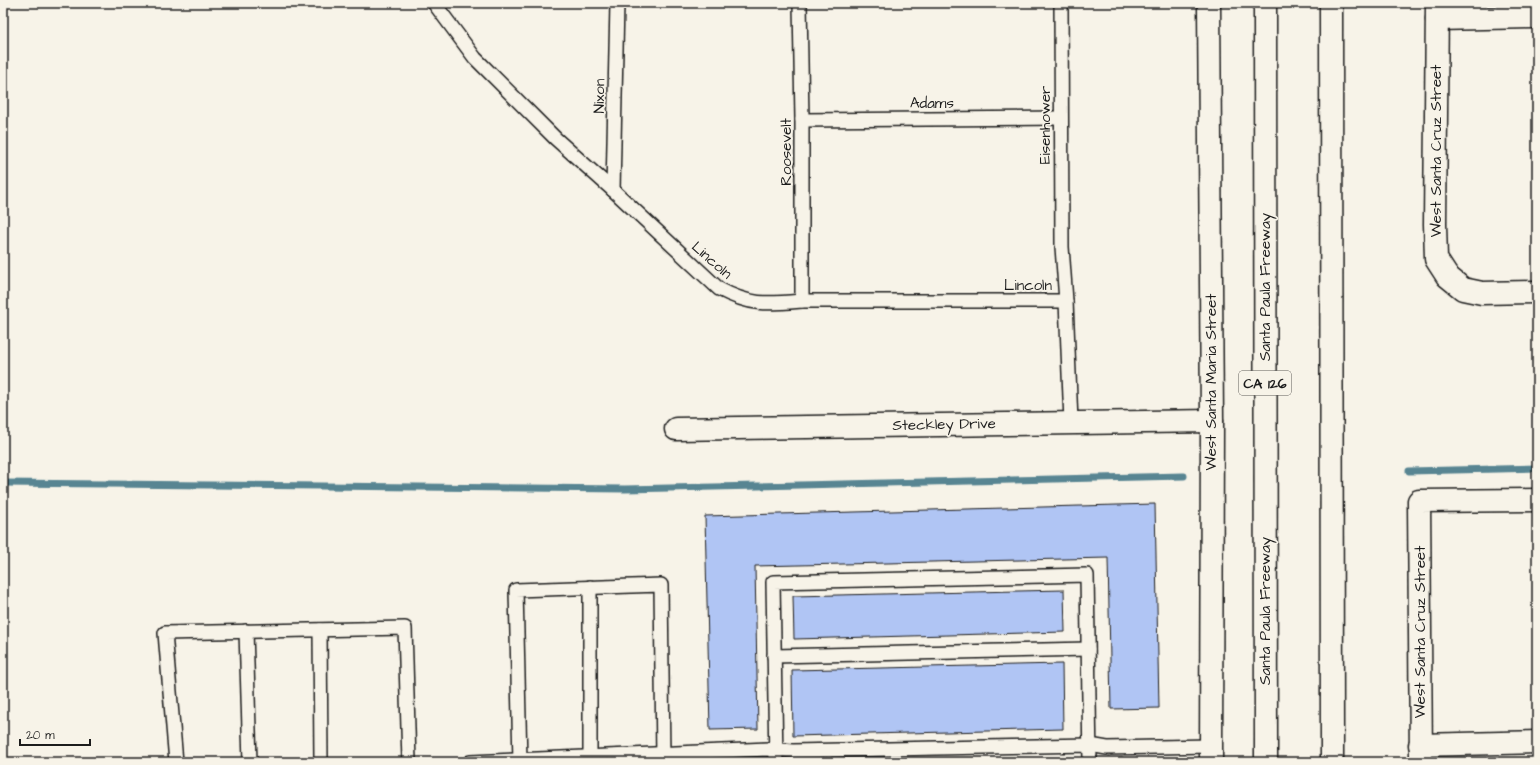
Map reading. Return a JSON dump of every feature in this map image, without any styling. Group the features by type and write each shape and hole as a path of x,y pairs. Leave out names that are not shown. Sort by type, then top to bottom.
{"main road":[{"name":"West Santa Maria Street","path":"1209,3 1212,421 1210,754"},
{"name":"Santa Paula Freeway","path":"1265,3 1266,762"},
{"path":"1332,3 1332,762"},
{"path":"1437,11 1537,17"},
{"name":"West Santa Cruz Street","path":"1437,11 1436,259 1447,276 1463,289 1482,293 1537,292"},
{"name":"Steckley Drive","path":"676,430 1071,422 1212,421"},
{"name":"West Santa Cruz Street","path":"1420,753 1419,501 1537,500"},
{"path":"1420,753 1537,742"}],"lane":[{"name":"Lincoln","path":"434,3 475,58 556,139 719,289 734,297 751,302 770,304 802,301 1066,301 1062,247"},
{"name":"Nixon","path":"613,190 617,3"},
{"name":"Roosevelt","path":"800,3 802,120 802,301"},
{"name":"Eisenhower","path":"1061,3 1062,247"},
{"name":"Adams","path":"802,120 1061,118"},
{"path":"1066,301 1071,422"},
{"path":"776,756 773,582 1087,575 1090,762"},
{"path":"520,760 516,590 661,585 663,758"},
{"path":"590,587 590,756"},
{"path":"176,762 165,633 406,628 409,762"},
{"path":"320,630 321,762"},
{"path":"246,631 250,762"},
{"path":"774,656 1088,649"},
{"path":"470,762 590,756 663,758 776,756 793,751 1090,745 1107,748 1210,754"}],"building":[{"path":"1155,504 1159,708 1111,709 1108,558 755,566 758,729 710,730 705,516"},
{"path":"1064,590 1065,632 794,639 793,596"},
{"path":"1062,664 1063,729 793,736 792,670"},
{"path":"1068,760 1068,762 994,762"}],"waterway":[{"path":"1409,471 1537,468"},
{"path":"3,483 625,489 1184,476"}]}
